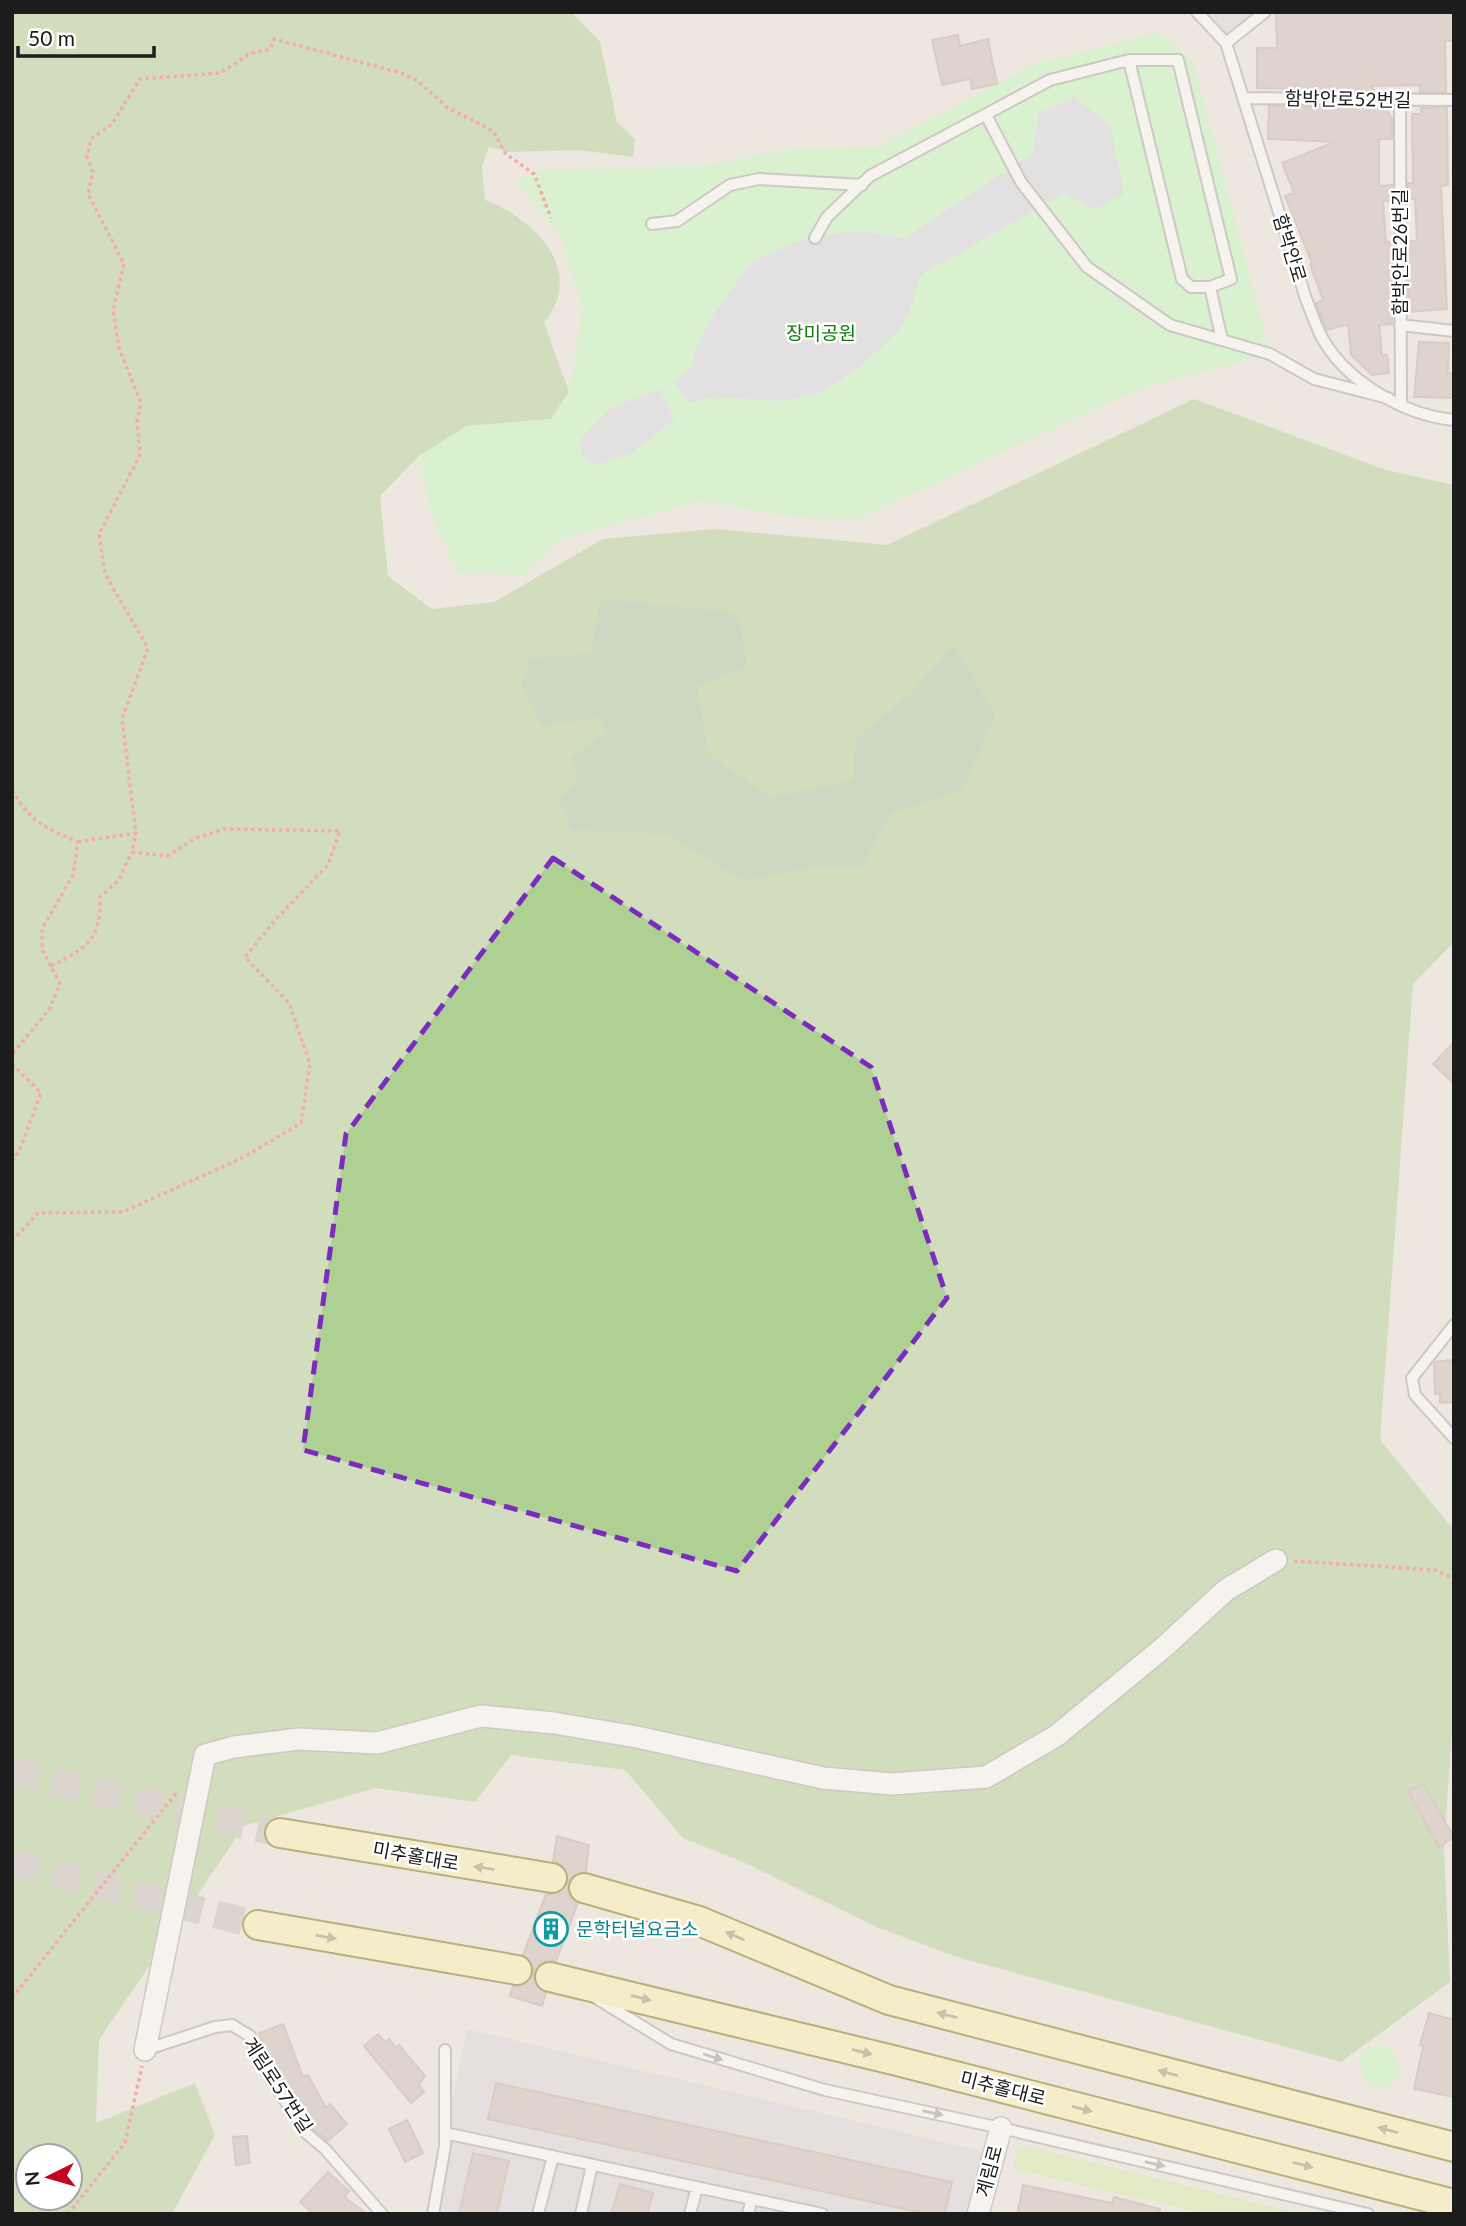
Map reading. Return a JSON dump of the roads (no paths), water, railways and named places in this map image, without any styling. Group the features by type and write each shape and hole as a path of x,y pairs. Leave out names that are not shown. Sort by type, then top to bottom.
{"main road":[{"name":"미추홀대로","path":"280,1833 551,1878"},
{"path":"584,1888 699,1921 890,2000 1454,2147"},
{"path":"258,1925 517,1970"},
{"name":"미추홀대로","path":"559,1979 897,2061 1454,2204"}],"street":[{"path":"145,2050 205,1755 234,1747 299,1739 377,1743 481,1716 554,1723 637,1737 823,1778 892,1784 986,1777 1056,1736 1163,1648 1226,1590 1276,1559"},
{"name":"계림로","path":"978,2214 1001,2128"}],"lane":[{"name":"함박안로","path":"1198,12 1226,43 1306,299 1321,335 1356,375 1388,398 1433,418 1454,420"},
{"path":"1226,43 1265,12"},
{"path":"815,238 827,217 870,176 1050,80 1129,60 1178,60 1231,279 1210,286 1191,288 1182,279 1129,60"},
{"name":"함박안로52번길","path":"1243,98 1454,100"},
{"name":"함박안로26번길","path":"1399,100 1401,404"},
{"path":"986,115 1021,182 1087,267 1170,325 1270,354 1314,379 1388,398"},
{"path":"652,225 677,221 730,185 759,179 862,185"},
{"path":"1210,286 1222,340"},
{"path":"1401,326 1454,331"},
{"path":"1454,1325 1412,1378 1415,1395 1454,1438"},
{"path":"559,1979 671,2044 825,2090 1001,2128 1368,2214"},
{"name":"계림로57번길","path":"145,2050 215,2027 232,2025 250,2036 259,2060 306,2133 325,2149 382,2214"},
{"path":"433,2214 445,2133 445,2050"},
{"path":"445,2133 822,2214"},
{"path":"538,2214 552,2156"},
{"path":"581,2214 592,2165"},
{"path":"690,2214 697,2187"},
{"path":"748,2214 752,2199"}],"tunnel":[{"path":"12,1772 280,1833"},
{"path":"12,1863 258,1925"}],"place":[{"name":"문학터널요금소","path":"551,1929"}],"park label":[{"name":"장미공원","path":"821,333"}]}
